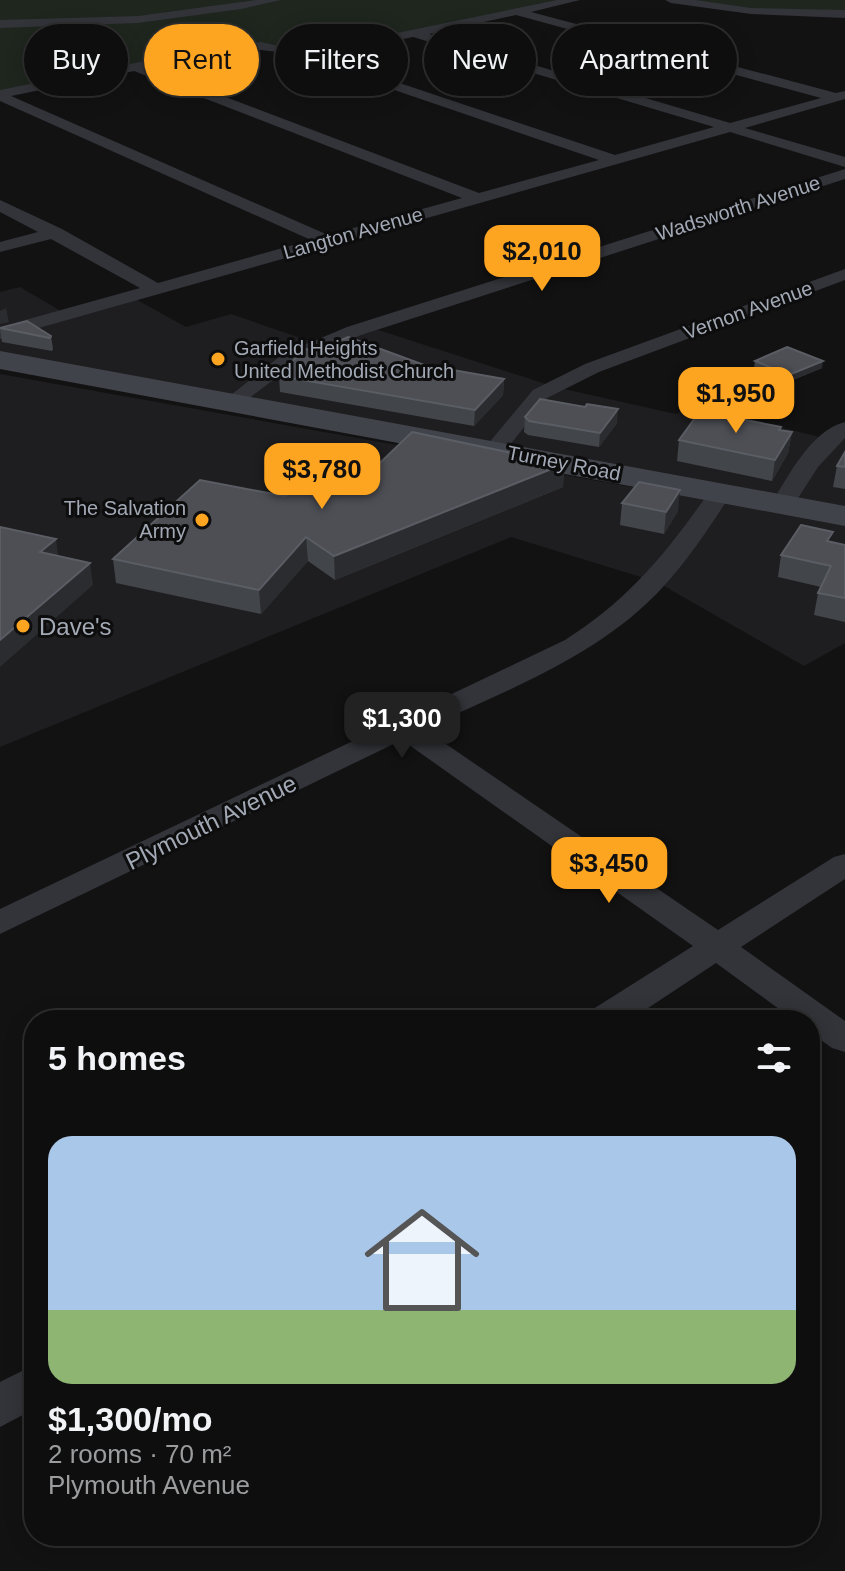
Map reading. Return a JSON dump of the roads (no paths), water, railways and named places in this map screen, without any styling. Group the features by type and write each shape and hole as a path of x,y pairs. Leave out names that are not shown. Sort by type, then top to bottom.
{"main road":[{"name":"Turney Road","path":"0,360 845,516"}],"street":[{"path":"0,24 103,23 174,16 275,0"},
{"path":"408,34 574,0"},
{"path":"671,0 751,11 845,14"},
{"path":"516,12 840,96"},
{"path":"414,33 845,162"},
{"path":"0,95 247,46 275,47"},
{"path":"135,67 477,198"},
{"path":"408,91 612,159"},
{"path":"0,95 327,241"},
{"name":"Langton Avenue","path":"0,333 840,96"},
{"name":"Wadsworth Avenue","path":"232,402 290,358 354,331 845,174"},
{"path":"0,205 156,289"},
{"path":"0,247 56,233"},
{"name":"Vernon Avenue","path":"494,450 540,394 547,390 592,368 845,274"},
{"path":"783,504 808,461 828,439 845,428"},
{"name":"Plymouth Avenue","path":"0,923 574,646 611,622 663,575 720,493"},
{"path":"405,729 805,1010"},
{"path":"619,1010 845,864"},
{"path":"820,1021 845,1039"},
{"path":"0,1406 24,1391"}],"place":[{"name":"Garfield Heights United Methodist Church","path":"218,359"},
{"name":"The Salvation Army","path":"202,520"},
{"name":"Dave's","path":"23,626"}]}
